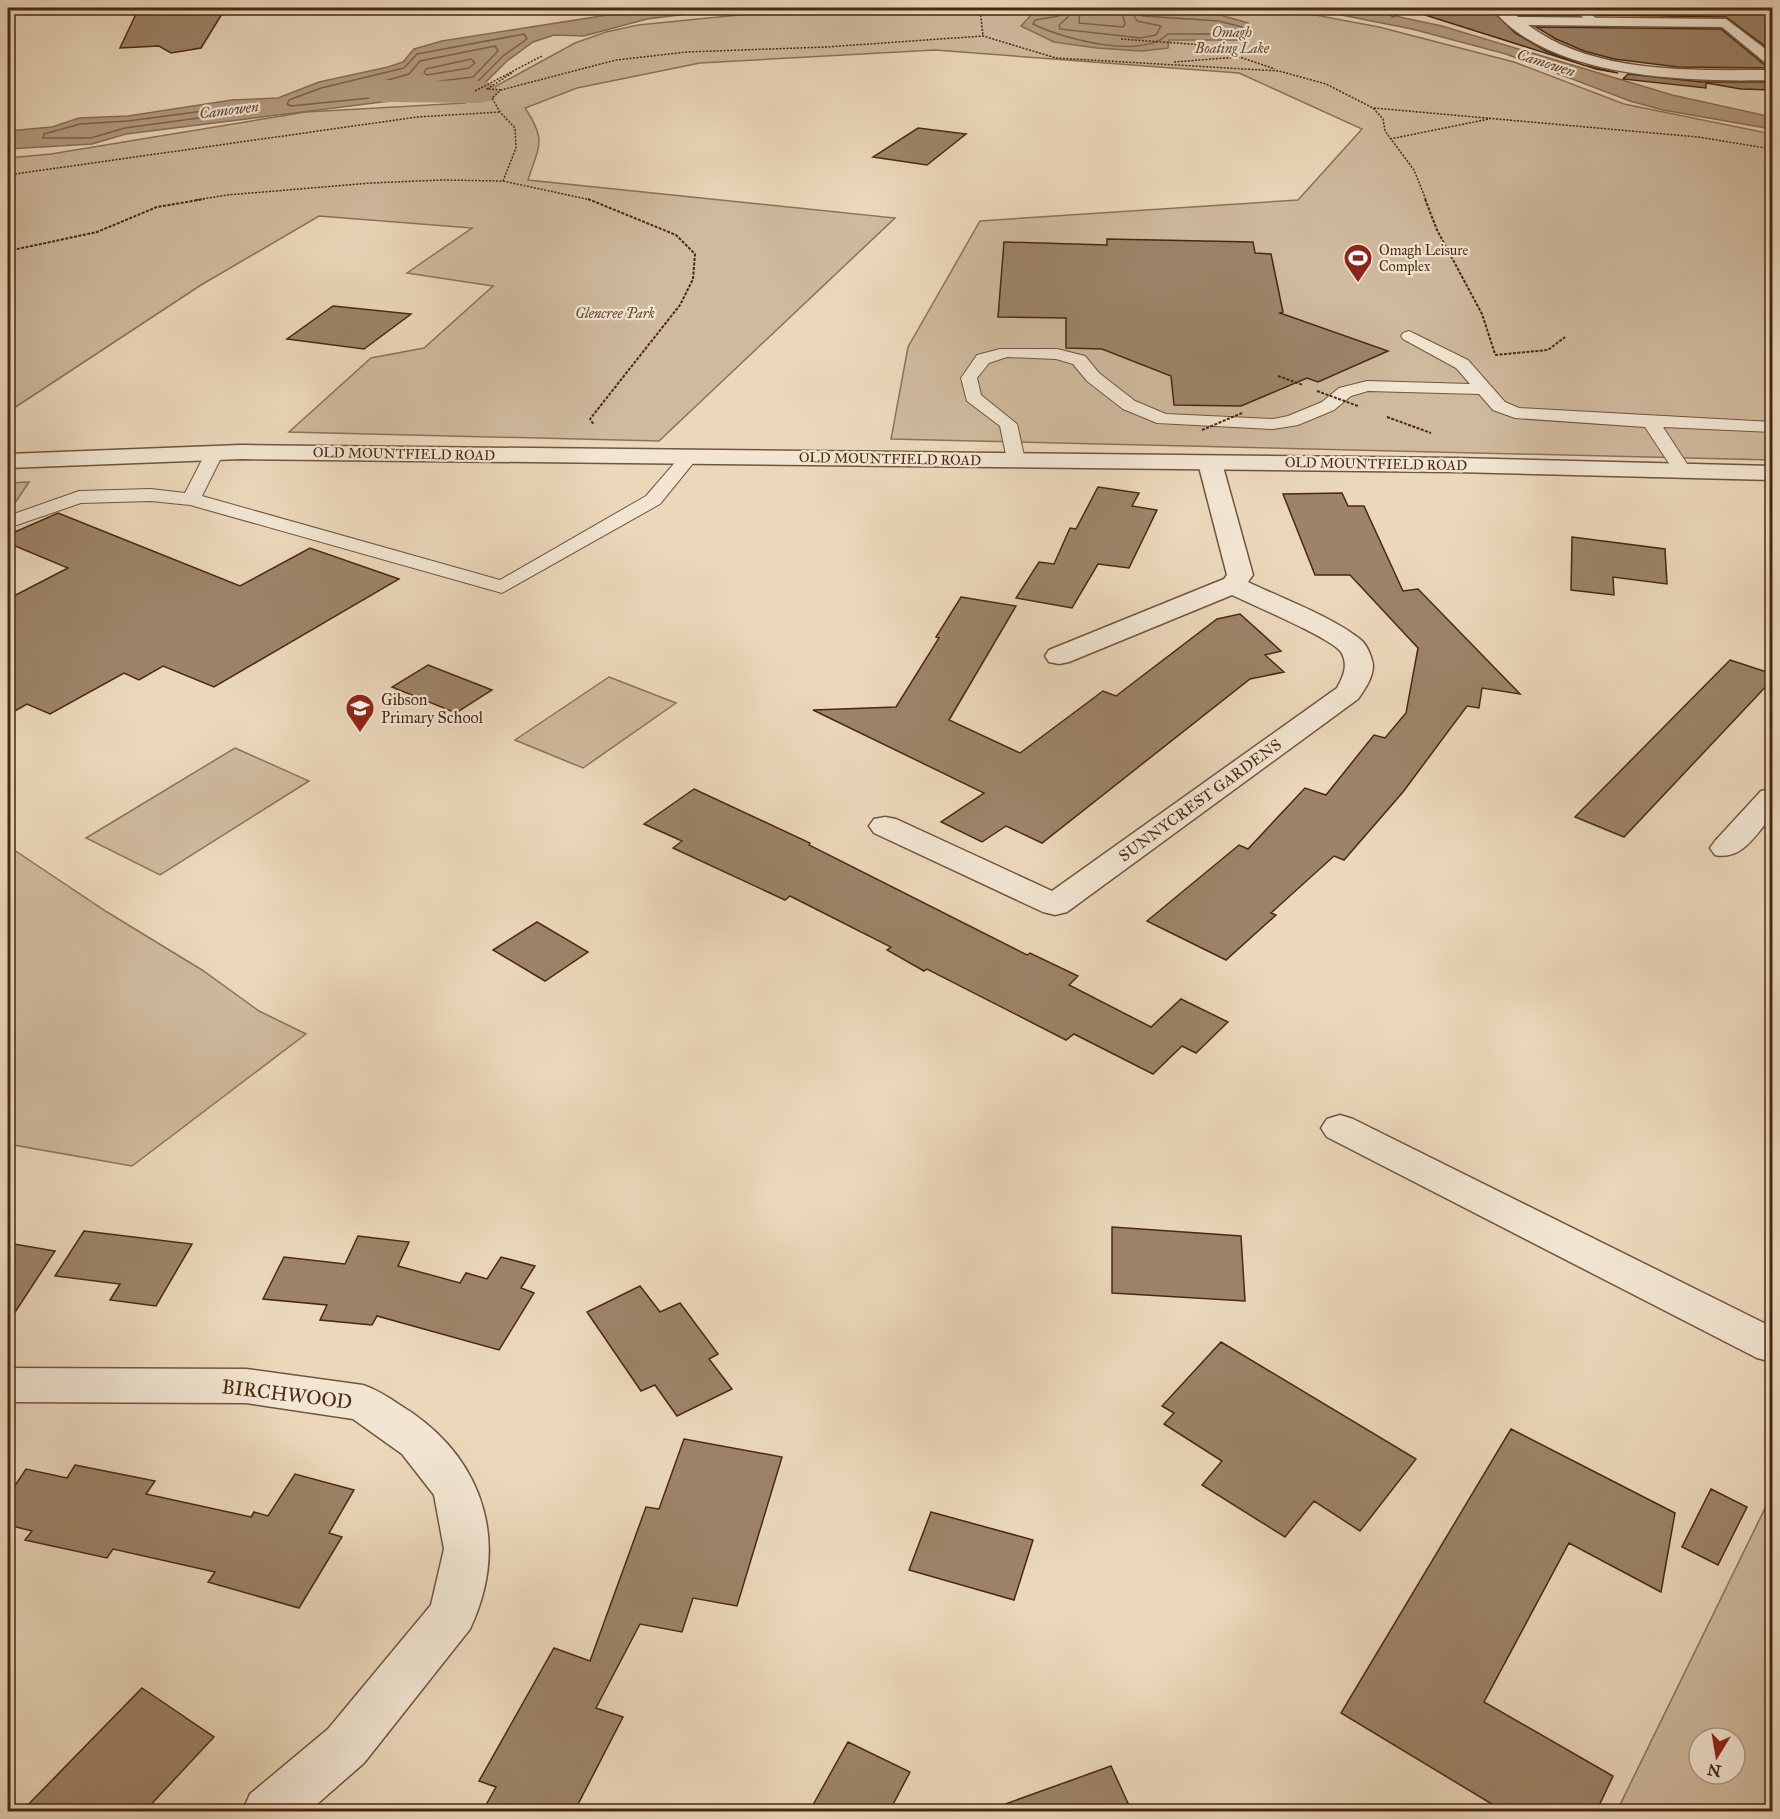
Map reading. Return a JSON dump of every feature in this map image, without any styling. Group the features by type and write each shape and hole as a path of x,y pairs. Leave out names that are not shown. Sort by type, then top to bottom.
{"street":[{"path":"1499,8 1536,38 1575,54 1620,66 1675,73 1773,75"},
{"path":"1514,21 1725,23 1773,61"},
{"name":"OLD MOUNTFIELD ROAD","path":"8,461 215,452 1456,465 1773,473"},
{"path":"1059,656 1233,585 1240,575 1210,463"},
{"name":"SUNNYCREST GARDENS","path":"885,826 1055,905 1348,693 1358,675 1359,663 1353,647 1333,634 1233,585"},
{"path":"1726,849 1773,798"},
{"path":"1340,1128 1773,1346"},
{"name":"BIRCHWOOD","path":"8,1385 246,1386 363,1403 418,1441 456,1489 467,1550 453,1614 345,1746 268,1812"}],"lane":[{"path":"1578,8 1593,21"},
{"path":"1409,336 1462,364 1499,406 1515,413 1773,427"},
{"path":"1016,460 1008,424 973,397 969,378 984,359 1006,352 1057,354 1078,360 1093,377 1130,405 1162,419 1272,424 1292,421 1328,406 1345,392 1367,386 1485,388"},
{"path":"1651,422 1682,470"},
{"path":"191,499 215,452"},
{"path":"8,522 79,497 151,495 191,499 502,587 653,500 690,456"}],"path":[{"path":"980,8 983,36"},
{"path":"542,56 487,89 501,90 616,60 687,52 826,47 983,36 1013,47 1056,58 1279,71"},
{"path":"1121,39 1204,45 1279,71 1326,84 1373,108 1383,119 1385,132 1414,170 1437,230 1482,314 1495,355"},
{"path":"1162,63 1242,57"},
{"path":"475,91 512,73"},
{"path":"501,90 492,98 500,112 515,128 516,148 503,181"},
{"path":"1373,108 1698,137 1773,149"},
{"path":"8,175 417,117 500,112"},
{"path":"1390,139 1495,118"},
{"path":"8,251 97,232 157,207 227,195 371,183 503,181 583,197 636,217 676,236 695,254 693,279 680,305 590,419 623,456"},
{"path":"1462,364 1490,362 1495,355 1548,350 1565,337"},
{"path":"1278,376 1368,410"},
{"path":"1202,430 1242,413"},
{"path":"1378,413 1449,440 1456,465"}],"green space":[{"path":"808,8 1278,8 1379,27 1514,62 1624,104 1772,134 1772,460 891,439 908,347 980,221 1298,200 1362,129 1239,73 935,50 700,63 577,88 525,108 539,136 538,151 528,180 895,218 659,441 289,432 371,358 424,348 493,286 407,273 472,228 319,216 201,285 8,412 8,158 51,154 306,112 465,103 575,43 606,32 638,25"},
{"path":"29,482 13,506 8,508 8,483"},
{"path":"609,677 676,703 583,768 515,740"},
{"path":"235,748 309,781 160,875 86,838"},
{"path":"8,846 107,912 202,970 259,1011 306,1034 132,1166 8,1144"},
{"path":"1772,1494 1772,1811 1617,1811"}],"water":[{"name":"Camowen","path":"652,8 736,8 647,19 584,36 554,35 533,42 507,61 478,90 126,134 92,144 8,149 8,131 52,127 79,118 128,116 232,100 278,98 319,82 403,62 414,49 442,41"},
{"name":"Camowen","path":"1306,8 1358,8 1442,26 1672,95 1772,117 1772,129 1663,110 1630,101 1506,54 1412,29"},
{"path":"1062,9 1220,15 1248,23 1253,32 1243,40 1169,40 1168,48 1142,51 1054,42 1021,26 1031,15"}],"building":[{"path":"1427,8 1490,8 1515,33 1546,51 1581,64 1425,15"},
{"path":"1510,8 1547,8 1557,12 1574,12 1578,15 1519,15"},
{"path":"225,9 201,48 171,53 159,46 120,48 137,12"},
{"path":"1593,13 1773,13 1773,52 1726,17 1596,15"},
{"path":"1536,27 1721,29 1766,66 1773,68 1678,67 1614,59 1584,51"},
{"path":"1628,74 1702,82 1773,82 1773,90 1741,89 1706,83 1706,88 1623,79"},
{"path":"918,128 966,134 927,165 873,157"},
{"path":"1107,239 1253,242 1255,253 1271,254 1283,312 1280,313 1388,351 1318,382 1307,378 1241,406 1174,405 1171,376 1102,349 1066,348 1066,318 998,317 1004,242 1107,245"},
{"path":"333,306 411,314 364,349 287,339"},
{"path":"1098,487 1139,493 1132,506 1157,510 1129,568 1098,564 1072,608 1016,598 1039,562 1054,564 1070,528 1076,529"},
{"path":"1342,493 1348,506 1364,506 1403,591 1418,589 1520,694 1482,688 1479,708 1467,706 1403,792 1344,860 1334,856 1271,913 1276,915 1226,960 1147,921 1239,845 1248,849 1305,788 1326,795 1374,735 1385,738 1406,713 1418,648 1350,575 1315,575 1283,494"},
{"path":"58,513 240,586 310,548 399,579 214,687 163,666 139,680 124,673 50,714 27,704 8,715 8,599 68,568 8,543 8,535"},
{"path":"1572,537 1665,549 1667,584 1613,577 1614,595 1571,590"},
{"path":"961,597 1016,606 949,720 1020,753 1103,691 1116,696 1217,619 1240,614 1281,651 1265,655 1284,672 1250,679 1042,843 1006,826 982,842 941,822 984,793 813,710 896,707 939,638 936,637"},
{"path":"1730,660 1773,674 1773,679 1624,837 1575,817"},
{"path":"428,665 492,690 456,713 392,687"},
{"path":"694,789 810,843 809,845 1027,955 1030,953 1078,976 1069,985 1151,1027 1181,999 1228,1022 1196,1053 1182,1046 1153,1074 1074,1034 1066,1040 927,969 924,971 887,950 891,947 790,896 785,900 673,848 682,841 644,824"},
{"path":"537,922 588,952 545,981 493,950"},
{"path":"1112,1227 1241,1236 1245,1301 1112,1293"},
{"path":"84,1231 192,1244 156,1306 110,1300 120,1284 55,1276"},
{"path":"358,1236 409,1242 398,1266 460,1283 466,1273 487,1279 501,1257 535,1266 521,1288 534,1293 499,1350 377,1316 372,1325 320,1320 327,1305 263,1299 284,1257 345,1264"},
{"path":"8,1243 55,1251 8,1323"},
{"path":"640,1286 660,1312 680,1303 718,1354 709,1359 732,1389 677,1416 655,1385 641,1391 587,1312"},
{"path":"1221,1342 1416,1459 1360,1531 1314,1501 1285,1537 1202,1485 1222,1461 1164,1424 1174,1413 1162,1406"},
{"path":"1511,1429 1675,1513 1661,1592 1569,1543 1484,1702 1613,1776 1596,1812 1505,1812 1341,1713"},
{"path":"684,1439 782,1457 737,1606 693,1598 682,1632 640,1624 596,1708 623,1717 574,1812 482,1812 496,1787 479,1781 554,1648 590,1661 646,1507 659,1509"},
{"path":"75,1465 155,1481 146,1494 251,1517 254,1512 268,1516 295,1474 354,1490 329,1533 342,1537 299,1608 208,1582 215,1572 113,1549 107,1558 25,1540 32,1531 8,1525 8,1496 26,1469 67,1478"},
{"path":"1711,1489 1747,1507 1718,1565 1682,1547"},
{"path":"931,1512 1033,1540 1014,1600 909,1570"},
{"path":"142,1688 214,1737 144,1812 21,1812"},
{"path":"848,1742 910,1772 889,1812 809,1812"},
{"path":"1111,1766 1132,1812 998,1812 997,1807"}],"waterway":[{"path":"383,91 480,92"}],"place":[{"name":"Omagh Leisure Complex","path":"1358,284"},
{"name":"Gibson Primary School","path":"360,734"}],"park label":[{"name":"Omagh Boating Lake","path":"1232,40"},
{"name":"Glencree Park","path":"615,313"}]}
